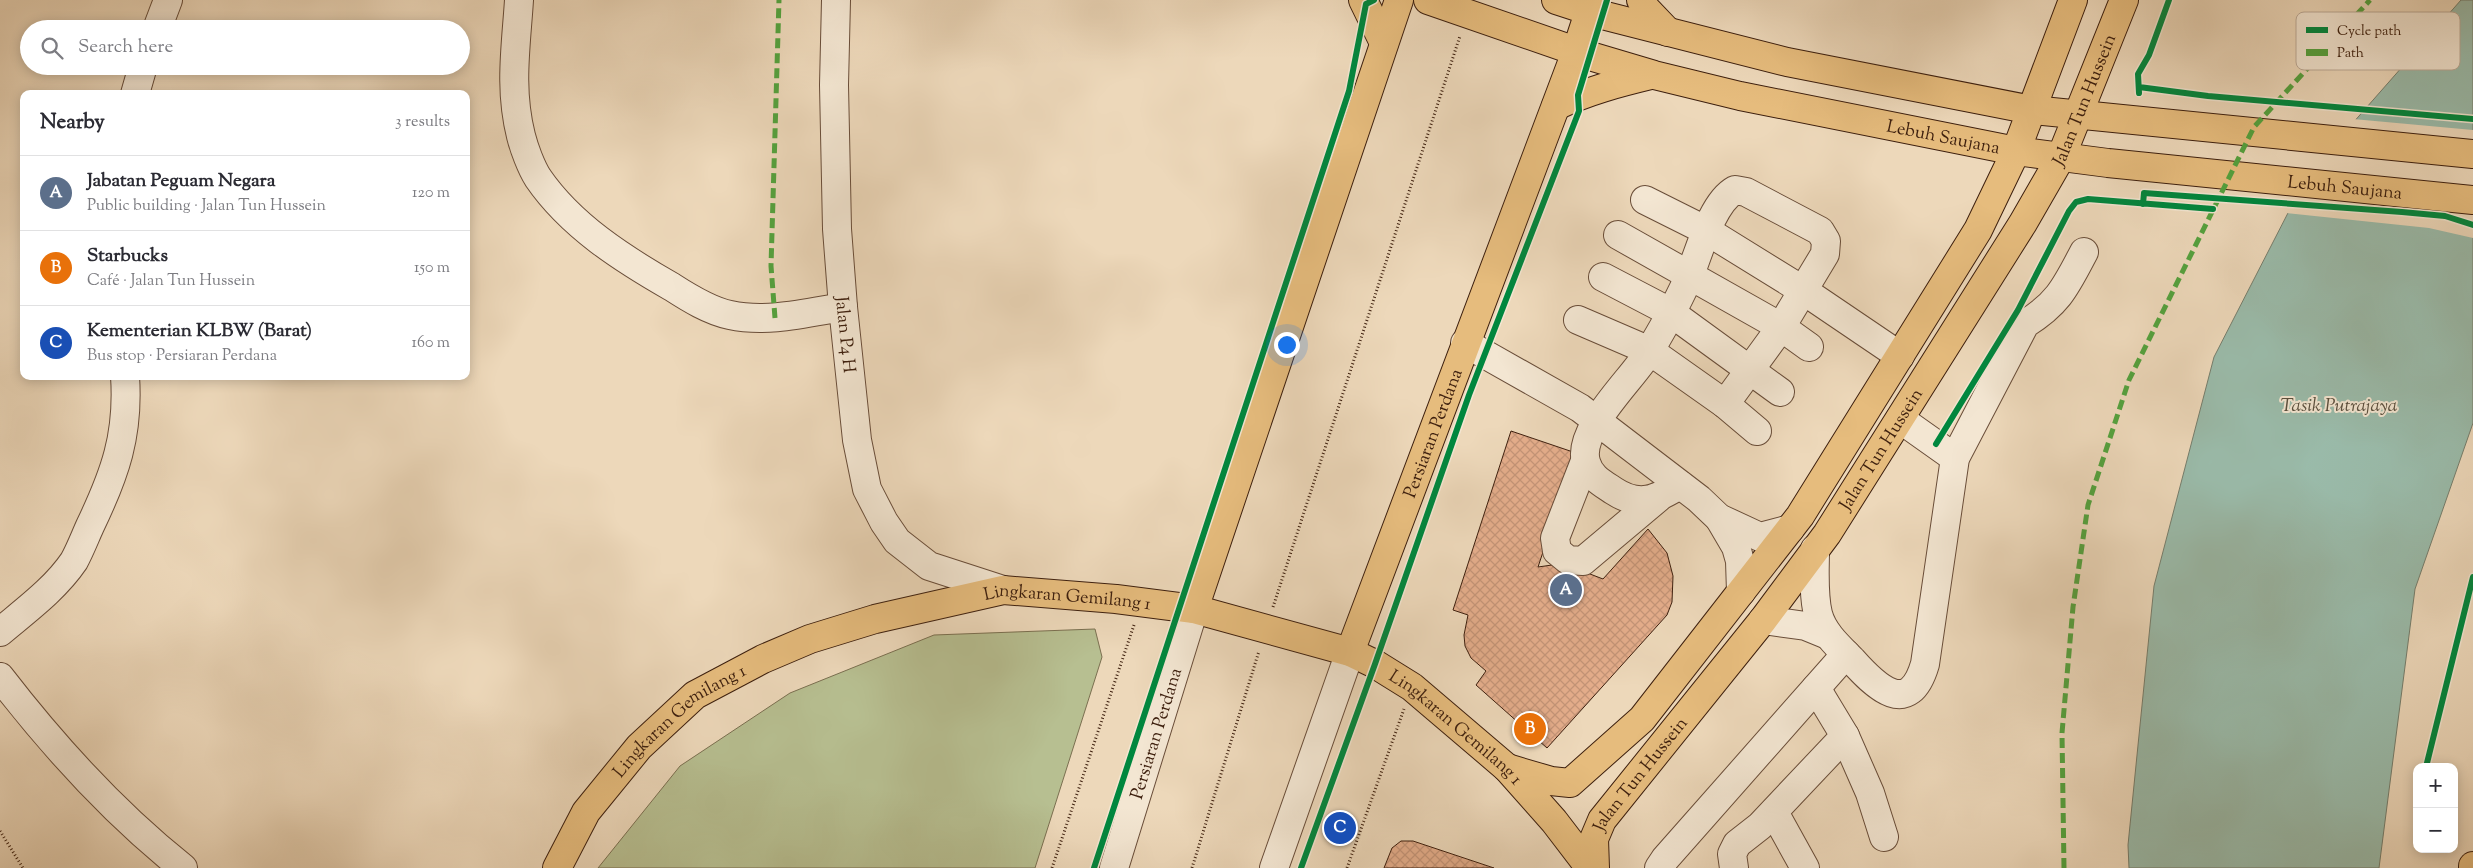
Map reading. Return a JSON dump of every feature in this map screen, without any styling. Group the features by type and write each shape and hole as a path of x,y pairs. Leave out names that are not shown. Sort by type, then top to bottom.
{"main road":[{"path":"1363,0 1384,43"},
{"name":"Persiaran Perdana","path":"1194,609 1398,0"},
{"name":"Lebuh Saujana","path":"1428,0 1467,12 1576,52 1654,75 1740,96 2016,150 2108,163 2473,200"},
{"path":"1556,0 1591,6 1668,32 1787,62 2032,110 2076,116 2473,154"},
{"path":"1641,0 1646,9 1668,32"},
{"name":"Jalan Tun Hussein","path":"1507,768 1551,781 1570,783 1642,719 1790,529 1978,230 2016,150 2073,0"},
{"name":"Jalan Tun Hussein","path":"1595,868 1594,839 1602,820 1763,620 1827,534 2023,223 2061,156 2124,0"},
{"name":"Persiaran Perdana","path":"1350,652 1556,106 1591,6"},
{"path":"1556,106 1578,95 1654,75"},
{"path":"2436,197 2473,208"},
{"name":"Lingkaran Gemilang 1","path":"557,868 586,812 639,747 695,695 763,659 810,639 875,619 1003,590 1141,602 1194,609 1266,631 1350,652 1375,664 1412,687 1507,768 1554,821 1590,868"}],"street":[{"path":"160,20 168,0"},
{"path":"519,0 513,86 521,136 537,177 564,209 592,234 639,268 691,299 730,315 775,318 843,307"},
{"name":"Jalan P4 H","path":"836,0 834,114 837,229 857,440 867,489 884,522 897,541 929,566 1003,590"},
{"path":"136,90 140,75"},
{"path":"1669,491 1583,561 1568,560 1557,550 1555,538 1585,461 1587,441 1596,421 1650,351 1690,274 1707,231 1727,194 1735,190 1746,192 1820,231 1826,241 1825,254 1804,290 1781,327 1725,404"},
{"path":"1644,200 1707,231 1804,290 1900,356"},
{"path":"1618,235 1781,327 1809,347"},
{"path":"1815,549 1818,615 1837,644 1865,677 1890,694 1903,695 1915,687 1922,674 1955,458 2025,324 2043,313 2060,297 2084,252"},
{"path":"1603,277 1670,312 1780,392"},
{"path":"1578,320 1650,351 1725,404 1757,431"},
{"path":"1465,344 1580,408 1669,491 1719,518 1760,537 1790,529"},
{"path":"0,632 48,591 74,561 99,508 118,460 127,409 125,380"},
{"path":"1900,419 1955,458"},
{"path":"1585,461 1592,476 1620,495 1636,501 1669,491"},
{"path":"1719,518 1736,547 1740,561 1741,592"},
{"name":"Persiaran Perdana","path":"1114,868 1194,609"},
{"path":"1763,620 1806,626 1837,644"},
{"path":"1659,868 1816,688 1837,644"},
{"name":"Persiaran Perdana","path":"1274,868 1350,652"},
{"path":"0,677 48,738 143,837 182,868"},
{"path":"1816,688 1845,736 1870,793 1884,837"},
{"path":"1734,868 1732,854 1738,844 1774,812 1845,736"},
{"path":"1774,812 1805,868"}],"path":[{"path":"1192,868 1266,631 1467,12"},
{"path":"2468,594 2473,577"},
{"path":"1052,868 1141,602"},
{"path":"1347,868 1412,687"},
{"path":"0,831 23,868"}],"shaded area":[{"path":"1095,629 1102,657 1035,868 598,868 680,766 790,693 934,635"}],"water":[{"name":"Tasik Putrajaya","path":"2461,0 2473,0 2473,423 2415,589 2379,868 2129,868 2128,845 2154,586 2214,357 2308,174 2399,70 2460,70 2460,12 2450,12"}],"pier":[{"path":"2353,119 2473,130 2473,238 2429,228 2285,213 2306,173"}],"building":[{"path":"1511,431 1576,453 1538,567 1552,565 1577,569 1603,579 1648,529 1667,553 1673,576 1672,602 1667,615 1547,748 1476,685 1486,671 1471,658 1465,646 1464,635 1468,615 1453,610"},
{"path":"1401,841 1413,841 1494,868 1384,868 1392,848"}],"marked path":[{"path":"775,318 771,266 779,0"},
{"path":"2359,12 2370,0"},
{"path":"2064,868 2062,733 2073,607 2088,505 2129,380 2254,127 2306,70"}],"cycle path":[{"path":"1094,868 1349,91 1366,4 1374,0"},
{"path":"1301,868 1469,395 1579,111 1578,95 1607,0"},
{"path":"2139,93 2138,74 2149,55 2169,0"},
{"path":"2139,87 2208,96 2473,119"},
{"path":"2143,204 2144,193 2445,216 2473,225"},
{"path":"1936,444 2018,310 2069,211 2076,202 2088,199 2213,209"},
{"path":"2427,763 2473,577"}],"place":[{"name":"Jabatan Peguam Negara","path":"1566,590"},
{"name":"Starbucks","path":"1530,729"},
{"name":"Kementerian KLBW (Barat)","path":"1340,828"}]}
